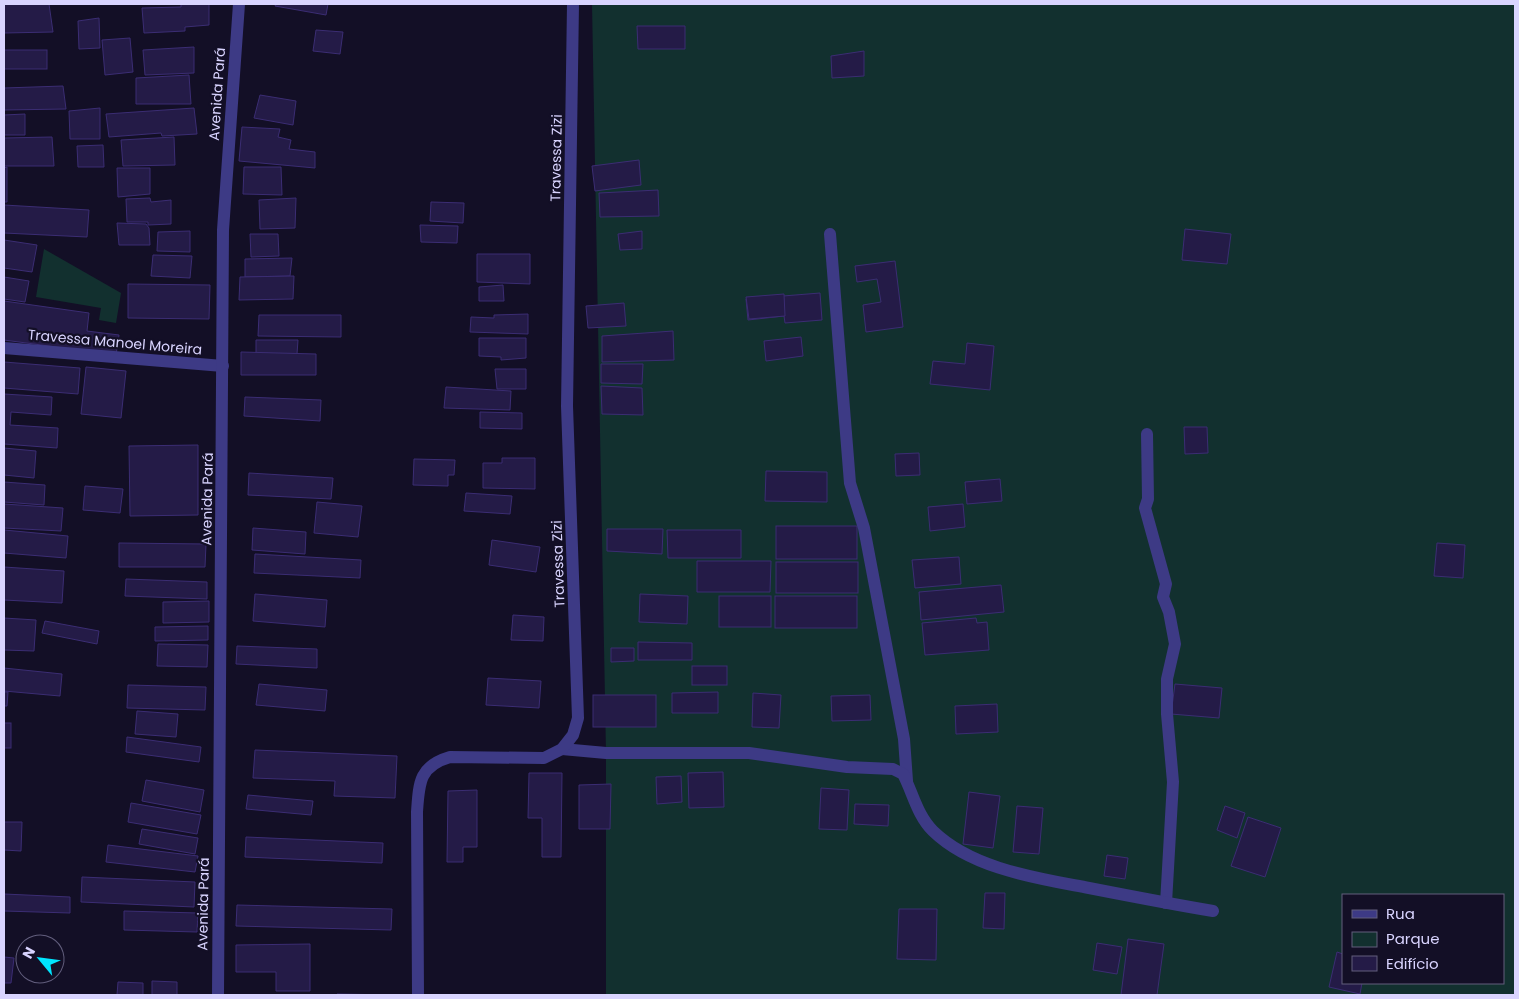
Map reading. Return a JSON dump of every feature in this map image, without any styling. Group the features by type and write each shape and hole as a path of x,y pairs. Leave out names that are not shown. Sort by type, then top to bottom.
{"street":[{"name":"Avenida Pará","path":"218,995 223,230 239,4"},
{"name":"Travessa Zizi","path":"562,749 573,735 578,718 567,406 573,4"},
{"path":"830,234 850,483 864,528 904,739 907,781"},
{"name":"Travessa Manoel Moreira","path":"4,348 223,366"},
{"path":"1147,434 1148,499 1145,508 1166,584 1163,597 1175,644 1167,678 1167,714 1173,782 1166,903"},
{"path":"418,995 418,789 426,769 439,760 450,757 544,758 562,749 606,753 749,753 847,767 893,769 903,774 924,821 944,840 964,852 994,865 1030,876 1213,911"}],"green space":[{"path":"592,4 1515,4 1515,995 606,995 606,753"},
{"path":"44,249 121,293 116,323 99,320 101,308 36,297"}],"building":[{"path":"4,4 49,4 53,32 4,33"},
{"path":"181,4 209,4 209,25 185,27 185,31 144,33 142,8 181,7"},
{"path":"276,4 328,4 326,15 275,6"},
{"path":"99,18 100,48 79,49 78,21"},
{"path":"637,26 685,26 685,49 638,49"},
{"path":"316,30 343,32 340,54 313,51"},
{"path":"130,38 133,72 105,75 102,40"},
{"path":"194,47 194,73 145,75 143,50"},
{"path":"4,50 47,50 47,69 4,69"},
{"path":"864,51 864,76 832,78 831,56"},
{"path":"189,75 191,104 136,104 136,78"},
{"path":"63,86 66,109 4,110 4,88"},
{"path":"260,95 296,101 293,125 254,118"},
{"path":"100,108 100,139 70,139 69,111"},
{"path":"194,108 197,134 162,136 161,133 109,137 106,114"},
{"path":"25,114 25,135 4,135 4,115"},
{"path":"242,127 280,129 278,137 291,140 289,149 315,152 315,168 239,161"},
{"path":"52,137 54,166 4,166 4,138"},
{"path":"174,137 175,165 123,166 121,140"},
{"path":"103,145 104,167 78,167 77,146"},
{"path":"639,160 641,185 595,191 592,166"},
{"path":"7,167 7,202 4,202 4,168"},
{"path":"244,167 281,167 282,195 243,194"},
{"path":"117,168 150,168 150,194 118,197"},
{"path":"658,190 659,216 600,217 599,193"},
{"path":"150,198 151,202 171,200 171,224 148,225 148,222 127,222 126,199"},
{"path":"296,198 295,228 260,229 259,200"},
{"path":"431,202 464,203 463,223 430,221"},
{"path":"4,205 89,210 87,237 4,233"},
{"path":"117,223 146,224 149,228 150,245 119,245"},
{"path":"420,225 458,226 457,243 421,242"},
{"path":"1185,229 1231,234 1227,264 1182,260"},
{"path":"190,231 190,252 157,251 158,232"},
{"path":"642,231 642,249 620,250 618,234"},
{"path":"250,234 278,234 279,256 251,257"},
{"path":"4,240 37,245 32,272 4,268"},
{"path":"477,254 530,254 530,284 477,282"},
{"path":"153,255 192,256 190,278 151,276"},
{"path":"292,258 290,276 245,277 245,259"},
{"path":"895,261 903,327 866,332 863,305 881,302 877,279 857,282 855,266"},
{"path":"294,276 293,299 239,300 240,277"},
{"path":"4,277 29,281 25,302 4,299"},
{"path":"128,284 210,285 209,319 128,318"},
{"path":"503,285 504,301 479,301 479,287"},
{"path":"820,293 822,320 785,323 784,316 748,320 746,299"},
{"path":"784,294 785,316 749,319 746,297"},
{"path":"4,301 89,313 87,331 119,335 116,355 4,340"},
{"path":"624,303 626,326 588,328 586,306"},
{"path":"528,314 528,334 470,332 471,317 494,318 494,315"},
{"path":"259,315 341,315 341,337 258,336"},
{"path":"673,331 674,360 602,362 602,336"},
{"path":"801,337 803,356 766,361 764,341"},
{"path":"479,338 526,338 526,358 501,360 501,357 479,356"},
{"path":"256,340 298,340 297,354 256,354"},
{"path":"967,343 994,346 990,390 930,384 933,361 965,364"},
{"path":"241,352 316,354 316,375 241,375"},
{"path":"4,362 80,368 78,394 4,388"},
{"path":"601,364 643,364 642,384 601,383"},
{"path":"86,367 126,371 121,418 81,414"},
{"path":"495,369 526,369 526,389 497,389"},
{"path":"601,386 642,388 643,415 602,414"},
{"path":"446,387 511,391 510,410 444,408"},
{"path":"4,394 52,397 51,415 11,412 10,425 58,428 57,448 4,444"},
{"path":"245,397 321,400 320,421 244,416"},
{"path":"480,412 522,413 522,429 480,428"},
{"path":"1184,427 1207,427 1208,453 1185,454"},
{"path":"198,445 198,515 130,516 129,446"},
{"path":"4,448 36,451 34,478 4,475"},
{"path":"919,453 920,475 896,476 895,454"},
{"path":"502,458 535,458 535,489 483,488 483,463 502,463"},
{"path":"414,459 455,460 454,475 448,475 448,486 413,485"},
{"path":"766,471 827,472 827,502 765,501"},
{"path":"249,473 333,478 331,499 248,495"},
{"path":"1000,479 1002,501 967,504 965,482"},
{"path":"4,482 45,485 44,505 4,502"},
{"path":"85,486 123,489 120,513 83,510"},
{"path":"466,493 512,496 510,514 464,511"},
{"path":"317,502 362,506 358,537 314,533"},
{"path":"4,504 63,508 61,531 4,528"},
{"path":"963,504 965,527 930,531 928,507"},
{"path":"776,526 857,526 857,559 776,559"},
{"path":"253,528 306,532 305,554 252,550"},
{"path":"607,529 663,529 662,554 607,551"},
{"path":"4,530 68,536 66,558 4,553"},
{"path":"667,530 741,530 741,558 668,558"},
{"path":"492,540 540,547 536,572 489,565"},
{"path":"119,543 206,544 205,567 119,567"},
{"path":"1437,543 1465,545 1463,578 1434,576"},
{"path":"255,554 361,560 360,578 254,573"},
{"path":"959,557 961,584 915,588 912,560"},
{"path":"697,561 771,561 770,592 697,592"},
{"path":"776,562 858,562 858,593 776,593"},
{"path":"4,567 64,571 62,603 4,600"},
{"path":"126,579 207,582 207,599 125,596"},
{"path":"1001,585 1004,612 921,620 919,592"},
{"path":"255,594 327,600 325,627 253,621"},
{"path":"640,594 688,596 687,624 639,622"},
{"path":"719,596 771,596 771,627 719,627"},
{"path":"775,596 857,596 857,628 775,628"},
{"path":"209,601 209,622 163,623 163,602"},
{"path":"513,615 544,617 543,641 511,640"},
{"path":"4,618 36,620 34,651 4,650"},
{"path":"976,618 977,623 987,622 989,650 925,655 922,623"},
{"path":"45,621 99,631 97,644 42,633"},
{"path":"208,626 208,640 155,641 155,627"},
{"path":"638,642 692,643 692,660 638,660"},
{"path":"158,644 208,645 207,667 157,666"},
{"path":"237,646 317,649 317,668 236,664"},
{"path":"611,648 634,648 634,661 611,662"},
{"path":"692,666 727,666 727,685 692,685"},
{"path":"4,668 62,674 60,696 4,691"},
{"path":"488,678 541,681 539,708 486,705"},
{"path":"259,684 327,690 325,711 256,705"},
{"path":"1175,684 1222,688 1219,718 1171,714"},
{"path":"128,685 206,687 205,710 127,708"},
{"path":"4,692 8,692 7,706 4,706"},
{"path":"718,692 718,713 672,713 672,693"},
{"path":"753,693 781,695 779,728 752,727"},
{"path":"593,695 656,695 656,727 593,727"},
{"path":"870,695 871,720 832,721 831,696"},
{"path":"997,704 998,732 956,734 955,706"},
{"path":"137,711 178,714 176,737 135,734"},
{"path":"4,723 11,723 11,748 4,748"},
{"path":"127,737 201,747 199,762 126,752"},
{"path":"255,750 397,756 395,798 334,796 335,781 253,778"},
{"path":"723,772 724,807 689,808 688,773"},
{"path":"529,773 562,773 561,857 542,857 542,818 528,818"},
{"path":"681,776 682,802 657,804 656,777"},
{"path":"146,780 204,790 200,812 142,801"},
{"path":"611,784 610,829 579,829 579,785"},
{"path":"821,788 849,790 847,830 819,829"},
{"path":"477,790 477,847 463,847 463,862 447,862 448,791"},
{"path":"969,792 1000,796 993,848 963,844"},
{"path":"248,795 313,801 311,815 246,809"},
{"path":"131,803 201,815 197,834 128,822"},
{"path":"855,804 889,805 888,826 854,824"},
{"path":"1017,806 1043,808 1039,854 1013,852"},
{"path":"1225,806 1245,813 1237,838 1217,830"},
{"path":"1248,817 1281,828 1265,877 1231,866"},
{"path":"4,822 22,822 21,851 4,850"},
{"path":"142,829 198,838 195,854 139,844"},
{"path":"246,837 383,843 382,863 245,857"},
{"path":"108,845 198,856 195,872 106,862"},
{"path":"1107,855 1128,858 1125,879 1104,876"},
{"path":"82,877 195,882 194,907 81,902"},
{"path":"985,893 1005,893 1004,929 983,928"},
{"path":"4,894 70,897 70,913 4,911"},
{"path":"237,905 392,909 391,930 236,926"},
{"path":"899,909 937,909 936,960 897,959"},
{"path":"124,911 198,913 197,932 124,930"},
{"path":"1128,939 1164,944 1157,995 1121,995"},
{"path":"1097,943 1122,947 1117,974 1093,970"},
{"path":"310,944 310,991 276,991 276,972 236,972 236,945"},
{"path":"1337,952 1342,954 1342,984 1362,984 1360,994 1329,987"},
{"path":"4,957 14,958 11,983 4,983"},
{"path":"152,981 177,982 177,995 152,995"},
{"path":"118,982 143,983 143,995 117,995"},
{"path":"337,994 395,995 337,995"}]}
